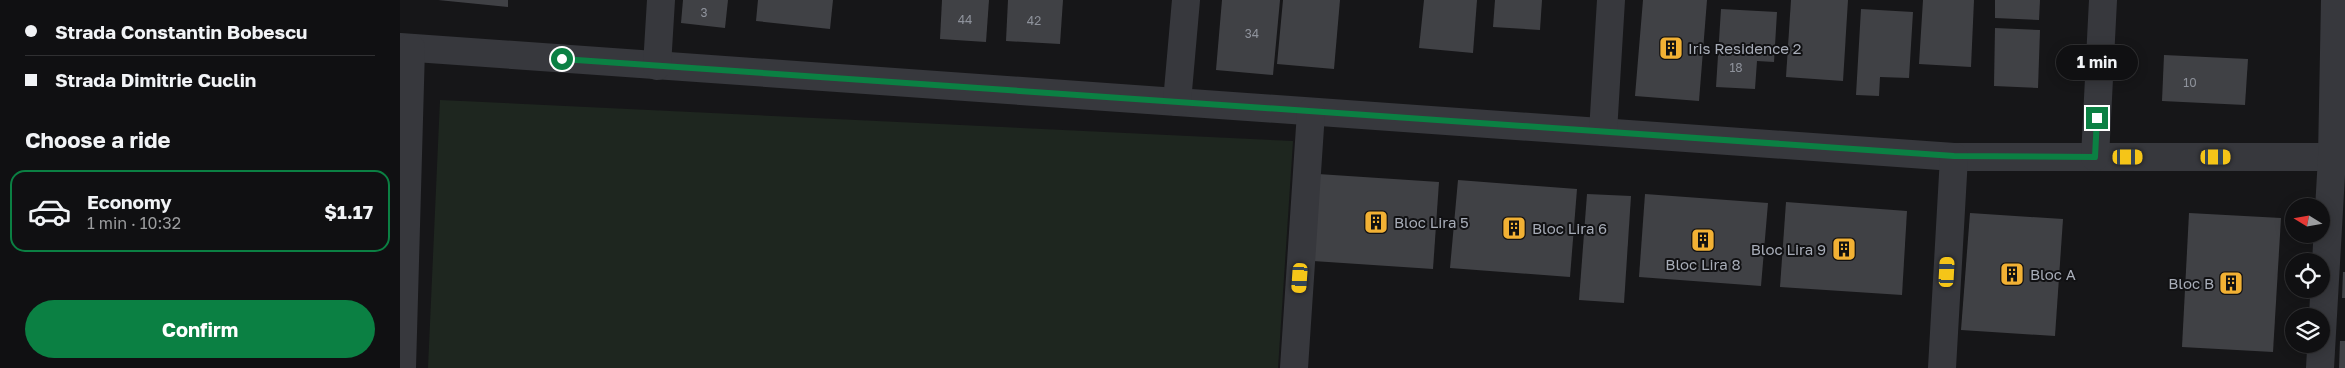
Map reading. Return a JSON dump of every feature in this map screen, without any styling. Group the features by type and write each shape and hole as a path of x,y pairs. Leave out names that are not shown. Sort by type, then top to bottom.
{"street":[{"path":"657,66 661,0"},
{"path":"1177,102 1186,0"},
{"path":"1603,132 1611,0"},
{"path":"2095,157 2103,0"},
{"path":"2320,368 2339,156 2335,0"},
{"path":"402,368 405,48 1954,156 2339,156"},
{"path":"1294,368 1312,112"},
{"path":"1942,368 1954,156"}],"shaded area":[{"path":"440,100 1293,141 1278,368 428,368"}],"building":[{"path":"438,0 508,0 508,7"},
{"path":"683,0 728,0 725,28 681,23"},
{"path":"758,0 833,0 830,29 756,21"},
{"path":"942,0 989,0 986,42 940,39"},
{"path":"1008,0 1063,0 1060,44 1006,41"},
{"path":"1222,0 1280,0 1273,75 1216,70"},
{"path":"1283,0 1340,0 1334,69 1277,64"},
{"path":"1424,0 1477,0 1473,53 1419,48"},
{"path":"1495,0 1542,0 1540,30 1493,27"},
{"name":"Iris Residence 2","path":"1643,0 1707,0 1699,101 1635,96"},
{"path":"1791,0 1848,0 1843,81 1786,77"},
{"path":"1923,0 1974,0 1971,67 1919,64"},
{"path":"1995,0 2040,0 2039,20 1995,18"},
{"path":"1721,9 1777,12 1774,62 1757,61 1755,89 1716,87"},
{"path":"1861,9 1913,12 1909,78 1880,77 1879,96 1856,95"},
{"path":"1995,28 2040,30 2038,88 1994,86"},
{"path":"2164,55 2248,59 2245,105 2162,101"},
{"name":"Bloc Lira 5","path":"1318,174 1439,182 1433,269 1313,261"},
{"name":"Bloc Lira 6","path":"1458,180 1577,189 1570,277 1450,268"},
{"path":"1587,194 1631,196 1624,303 1579,300"},
{"name":"Bloc Lira 8","path":"1645,194 1768,203 1761,286 1639,277"},
{"name":"Bloc Lira 9","path":"1786,202 1907,211 1902,295 1780,287"},
{"name":"Bloc A","path":"1970,213 2063,219 2055,336 1961,330"},
{"name":"Bloc B","path":"2189,213 2281,218 2273,352 2182,347"},
{"path":"2343,272 2345,272 2345,298 2342,298"},
{"path":"2340,341 2345,341 2345,368 2339,368"}],"place":[{"name":"Iris Residence 2","path":"1671,48"},
{"name":"Bloc Lira 5","path":"1376,222"},
{"name":"Bloc Lira 6","path":"1514,228"},
{"name":"Bloc Lira 8","path":"1703,240"},
{"name":"Bloc Lira 9","path":"1844,249"},
{"name":"Bloc A","path":"2012,274"},
{"name":"Bloc B","path":"2231,283"}],"route":[{"path":"562,59 1954,156 2095,157 2097,118"}]}
